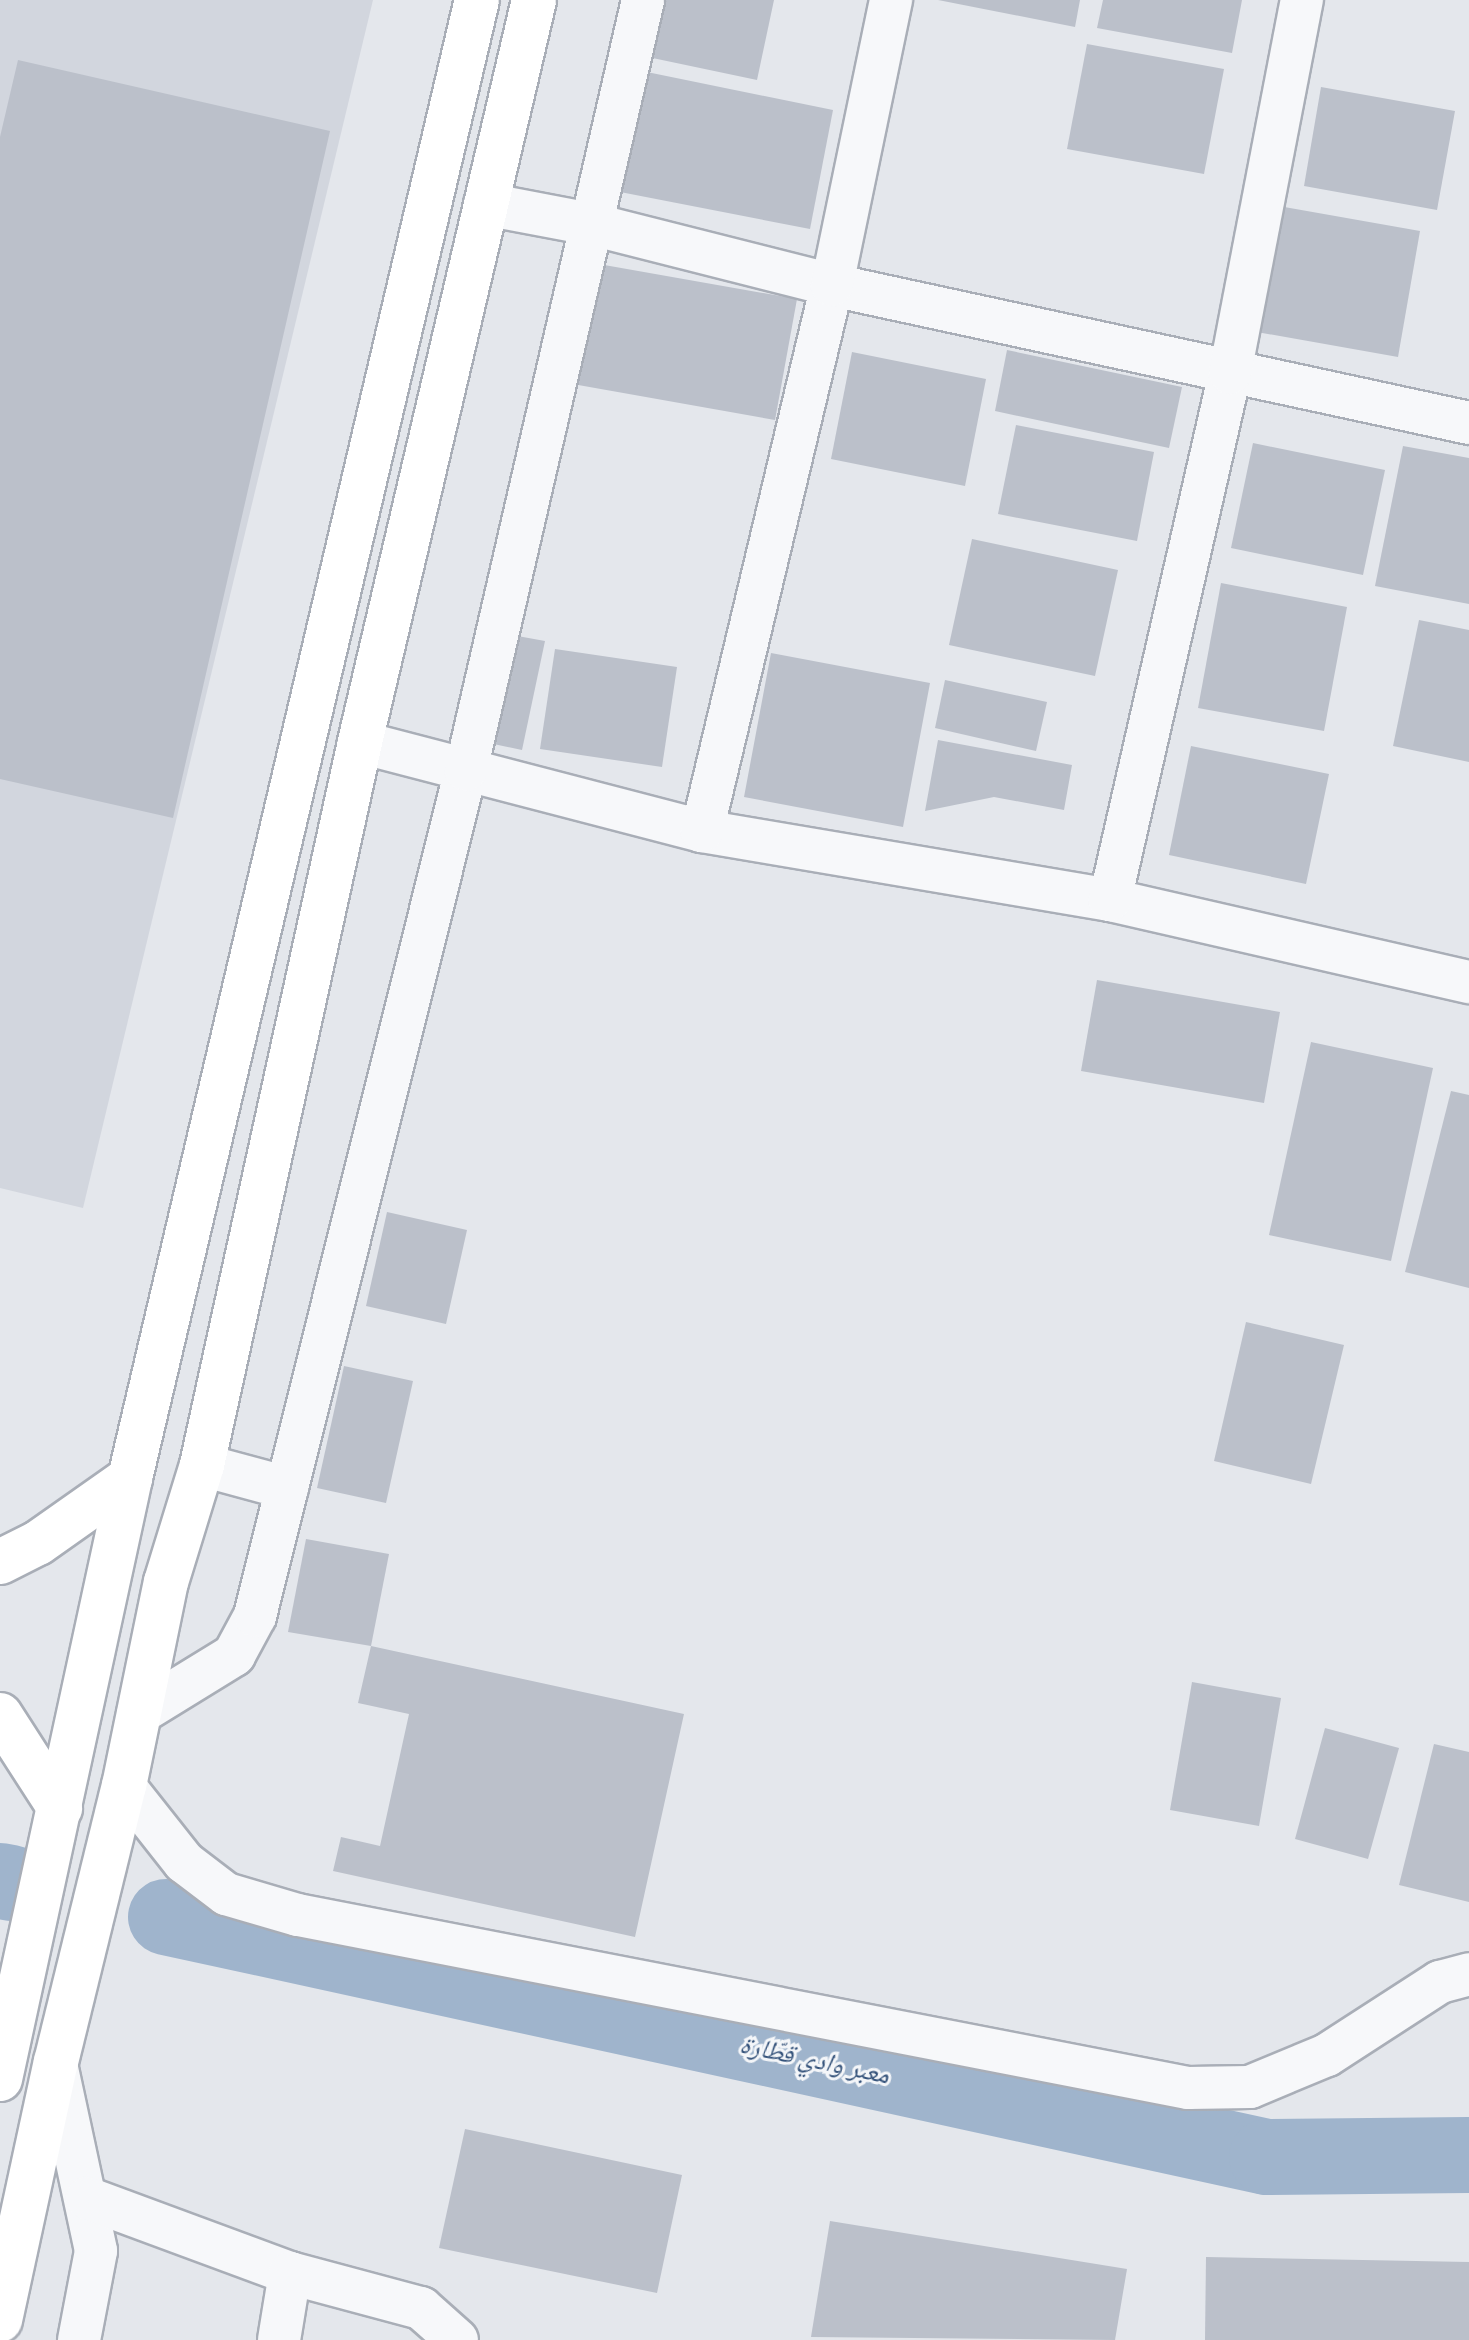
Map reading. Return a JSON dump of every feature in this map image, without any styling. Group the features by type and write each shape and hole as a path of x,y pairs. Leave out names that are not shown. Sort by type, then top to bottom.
{"main road":[{"path":"2,2061 130,1478 477,0"},
{"path":"0,2320 56,2062 124,1786 166,1582 202,1465 360,742 534,0"},
{"path":"0,1562 38,1543 130,1478"},
{"path":"0,1715 60,1808"}],"street":[{"path":"138,1714 234,1655 255,1616 466,770 595,225 620,87 643,0"},
{"path":"702,831 832,285 891,0"},
{"path":"1110,900 1230,373 1302,0"},
{"path":"485,204 595,225 832,285 1469,423"},
{"path":"360,742 702,831 1110,900 1469,982"},
{"path":"202,1465 287,1488"},
{"path":"124,1786 184,1862 226,1894 298,1915 1188,2088 1250,2087 1263,2082 1327,2055 1440,1982 1469,1974"},
{"path":"56,2062 73,2161 87,2198 96,2251 79,2340"},
{"path":"87,2198 290,2273 421,2308 457,2340"},
{"path":"279,2340 290,2273"}],"shaded area":[{"path":"0,0 373,0 83,1208 0,1188"}],"building":[{"path":"654,0 774,0 757,80 643,56"},
{"path":"938,0 1080,0 1075,27"},
{"path":"1103,0 1242,0 1232,53 1097,28"},
{"path":"1087,44 1224,69 1204,174 1067,149"},
{"path":"18,60 330,131 173,818 0,779 0,137"},
{"path":"642,71 833,110 810,229 615,191"},
{"path":"1321,87 1455,111 1437,210 1304,186"},
{"path":"1273,205 1420,231 1398,357 1251,331"},
{"path":"593,263 797,299 775,420 567,383"},
{"path":"1007,350 1182,387 1169,448 995,411"},
{"path":"852,352 986,379 965,486 831,459"},
{"path":"1016,425 1154,452 1137,541 998,514"},
{"path":"1253,443 1385,470 1363,575 1231,548"},
{"path":"1403,446 1469,458 1469,604 1375,586"},
{"path":"972,539 1118,570 1095,676 949,645"},
{"path":"1221,583 1347,607 1324,731 1198,708"},
{"path":"1419,620 1469,630 1469,762 1393,746"},
{"path":"512,635 545,641 522,750 484,742"},
{"path":"555,649 677,667 662,767 540,749"},
{"path":"771,653 930,683 903,827 744,797"},
{"path":"945,680 1047,702 1036,751 935,728"},
{"path":"938,740 1072,765 1064,810 994,797 925,811"},
{"path":"1191,746 1329,774 1306,884 1169,855"},
{"path":"1097,980 1280,1012 1264,1103 1081,1071"},
{"path":"1311,1042 1433,1068 1391,1261 1269,1235"},
{"path":"1451,1091 1469,1095 1469,1288 1405,1272"},
{"path":"387,1212 467,1230 446,1324 366,1306"},
{"path":"1246,1322 1344,1345 1311,1484 1214,1461"},
{"path":"344,1366 413,1381 386,1503 317,1488"},
{"path":"306,1539 389,1554 371,1646 288,1632"},
{"path":"371,1646 684,1714 635,1937 333,1871 341,1837 380,1846 409,1714 358,1703"},
{"path":"1192,1682 1281,1698 1259,1826 1170,1810"},
{"path":"1325,1728 1399,1748 1368,1859 1295,1839"},
{"path":"1434,1744 1469,1752 1469,1902 1399,1885"},
{"path":"465,2129 682,2175 657,2293 439,2248"},
{"path":"830,2221 1127,2269 1115,2340 811,2337"},
{"path":"1206,2257 1469,2262 1469,2340 1205,2340"}],"waterway":[{"name":"معبر وادي قطّارة","path":"0,1881 11,1883"},
{"name":"معبر وادي قطّارة","path":"166,1917 1267,2157 1469,2155"}]}
